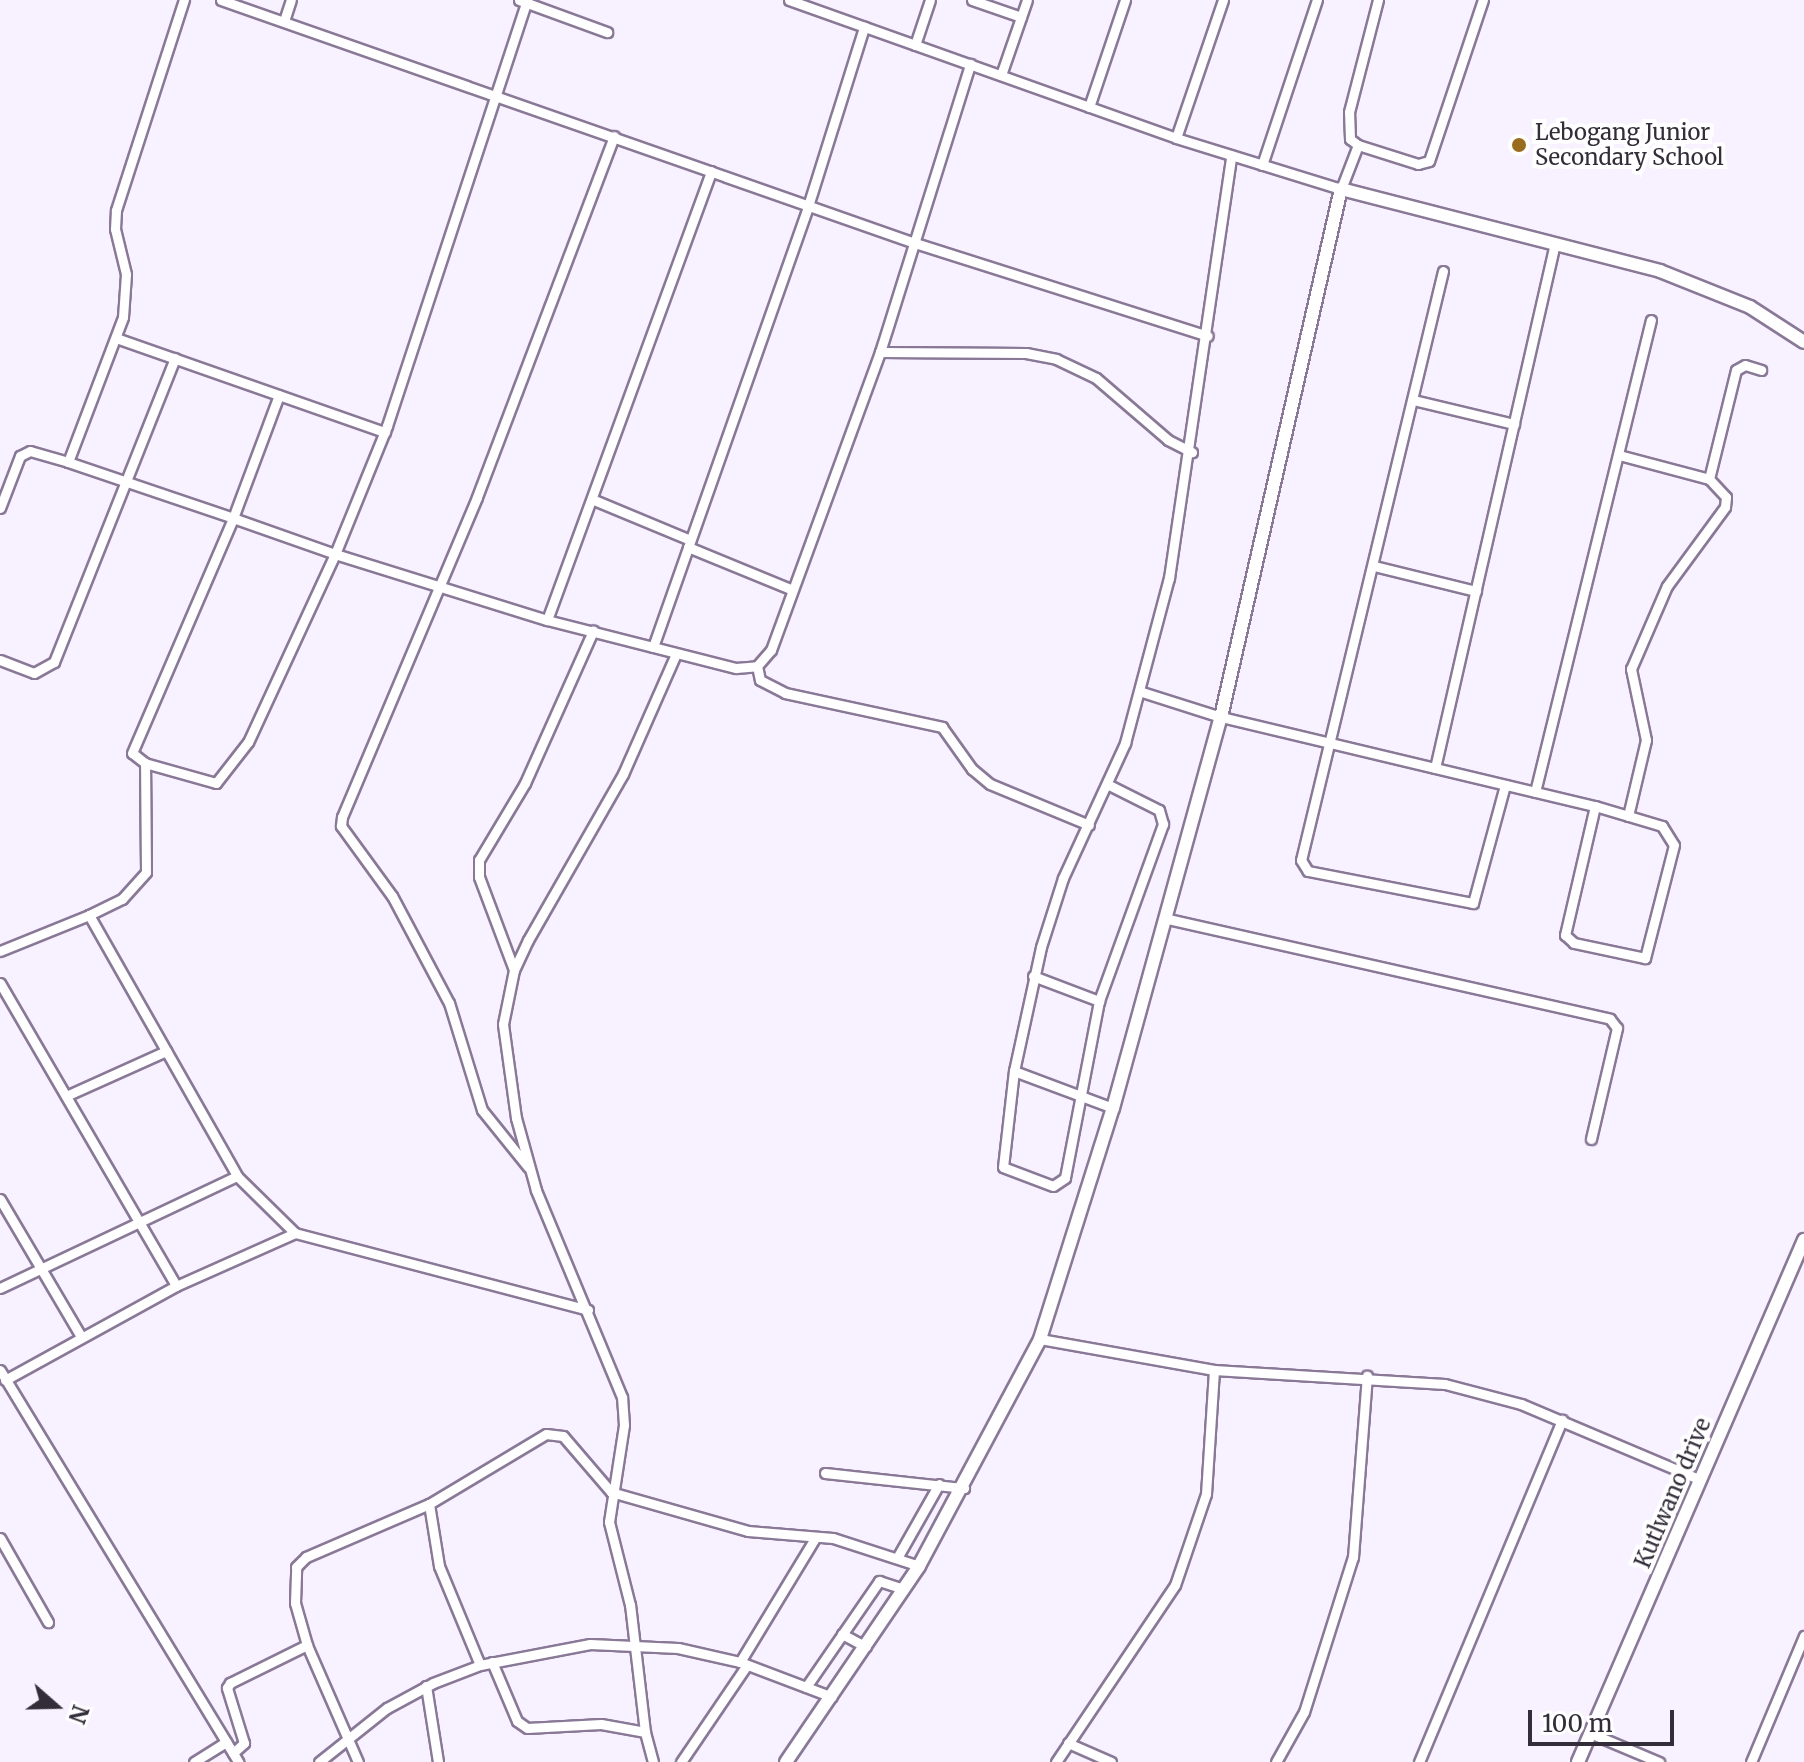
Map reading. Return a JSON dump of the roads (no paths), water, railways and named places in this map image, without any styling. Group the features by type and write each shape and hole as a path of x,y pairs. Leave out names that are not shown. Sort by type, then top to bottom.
{"street":[{"path":"68,462 116,338 127,297 116,210 184,0"},
{"path":"221,0 915,243 1208,336"},
{"path":"284,21 291,0"},
{"path":"789,0 817,5 864,27 1231,156 1341,189 1555,243 1710,289 1804,342"},
{"path":"915,45 930,0"},
{"path":"972,0 1021,17"},
{"path":"1001,75 1027,0"},
{"path":"1089,107 1125,0"},
{"path":"1176,138 1223,0"},
{"path":"1262,165 1317,0"},
{"path":"1378,0 1349,112 1348,133 1358,145 1426,164 1483,0"},
{"path":"279,395 233,518 133,747 135,757 145,763 206,783 224,779 289,660 385,432 524,1 607,32"},
{"path":"653,647 808,206 864,27"},
{"path":"0,508 25,452 68,462 335,554 547,620 736,668 757,666 771,650 880,352 970,64"},
{"path":"530,1169 482,1110 434,973 392,896 341,826 373,737 439,586 614,136"},
{"path":"786,1762 919,1566 964,1488 1040,1339 1113,1108 1168,919 1221,717 1341,189 1358,145"},
{"path":"1107,784 1164,816 1099,1001 1061,1184 1007,1171 1000,1161 1014,1071 1033,976 1063,878 1107,784 1142,692 1192,452 1231,156"},
{"path":"547,620 594,500 711,171"},
{"path":"1435,768 1555,243"},
{"path":"1443,271 1301,860 1308,871 1473,903 1505,785"},
{"path":"1535,792 1651,320"},
{"path":"116,338 385,432"},
{"path":"880,352 1026,353 1056,359 1096,378 1168,440 1192,452"},
{"path":"0,660 34,673 54,662 175,358"},
{"path":"1709,479 1736,370 1745,365 1761,370"},
{"path":"1413,400 1514,424"},
{"path":"1619,455 1709,479 1726,497 1725,507 1667,586 1631,669 1646,740 1628,816"},
{"path":"594,500 793,590"},
{"path":"1374,566 1476,591"},
{"path":"514,970 479,877 479,860 525,783 593,631"},
{"path":"653,1762 645,1732 635,1644 609,1522 611,1492 624,1425 622,1397 588,1310 547,1224 530,1169 505,1062 503,1024 514,970 623,774 676,654"},
{"path":"757,666 760,680 785,693 942,727 972,769 990,784 1089,825"},
{"path":"1142,692 1221,717 1595,806 1662,826 1674,845 1650,950 1645,958 1636,959 1574,943 1565,935 1595,806"},
{"path":"0,951 122,899 146,872 145,763"},
{"path":"89,915 237,1176 295,1233 588,1310"},
{"path":"1168,919 1610,1019 1617,1028 1591,1139"},
{"path":"1033,976 1099,1001"},
{"path":"0,983 176,1286"},
{"path":"66,1096 166,1051"},
{"path":"1014,1071 1113,1108"},
{"path":"0,1288 139,1219 237,1176"},
{"path":"0,1199 80,1335"},
{"path":"295,1233 176,1286 3,1375 235,1758 244,1743 227,1688 230,1683 307,1645"},
{"name":"Kutlwano drive","path":"1578,1762 1804,1240"},
{"path":"1040,1339 1214,1370 1367,1376 1445,1384 1562,1420 1701,1480"},
{"path":"1056,1762 1175,1585 1195,1538 1212,1444 1214,1370"},
{"path":"1276,1762 1304,1712 1353,1557 1367,1376"},
{"path":"1419,1762 1562,1420"},
{"path":"358,1762 346,1741 307,1645 295,1603 296,1567 306,1557 429,1504 554,1433 611,1492 748,1531 815,1538 919,1566"},
{"path":"825,1473 964,1488"},
{"path":"897,1558 939,1484"},
{"path":"429,1504 439,1566 480,1665"},
{"path":"0,1538 48,1622"},
{"path":"681,1762 744,1663 815,1538"},
{"path":"806,1687 879,1581 904,1589"},
{"path":"842,1634 866,1647"},
{"path":"1751,1762 1804,1636"},
{"path":"319,1762 387,1708 426,1686 480,1665 575,1646 635,1644 744,1663 832,1697"},
{"path":"492,1662 517,1721 527,1728 601,1724 645,1732"},
{"path":"426,1686 438,1762"},
{"path":"1590,1733 1659,1762"},
{"path":"194,1762 226,1742"},
{"path":"1068,1743 1111,1762"}],"place":[{"name":"Lebogang Junior Secondary School","path":"1519,145"}]}
